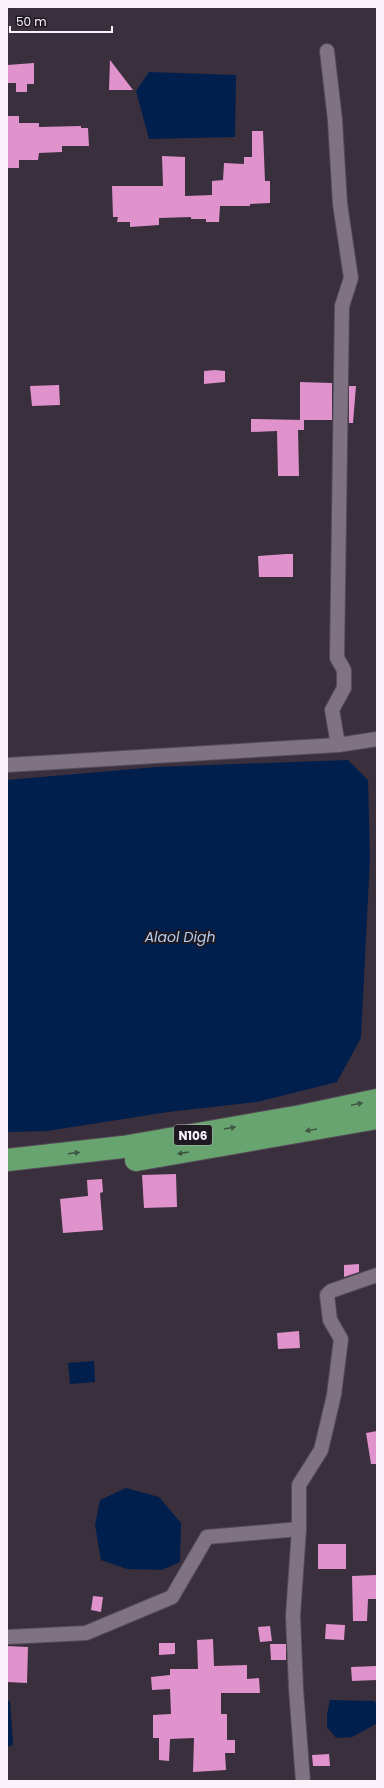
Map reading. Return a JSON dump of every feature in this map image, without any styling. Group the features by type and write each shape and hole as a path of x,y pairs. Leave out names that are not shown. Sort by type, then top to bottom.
{"highway":[{"name":"N106","path":"7,1160 123,1147 301,1116 377,1100"},
{"name":"N106","path":"7,1173 118,1163 377,1118"}],"street":[{"path":"327,51 335,120 340,204 351,278 342,306 336,658 344,670 344,688 332,710 338,745"},
{"path":"7,765 338,745 377,739"},
{"path":"303,1781 296,1689 293,1616 299,1529 299,1485 321,1450 334,1395 342,1339 330,1320 327,1295 331,1290 377,1275"},
{"path":"7,1637 86,1634 172,1597 207,1537 299,1529"}],"water":[{"path":"149,72 236,75 235,137 149,139 136,91"},
{"name":"Alaol Digh","path":"348,760 368,780 370,858 361,1038 337,1082 257,1102 168,1112 47,1131 7,1132 7,780 157,767"},
{"path":"94,1361 95,1382 70,1384 68,1363"},
{"path":"126,1488 159,1497 181,1523 180,1562 162,1570 127,1569 101,1560 95,1525 100,1500"},
{"path":"330,1700 374,1701 377,1704 376,1724 352,1737 336,1738 327,1727 327,1714"},
{"path":"7,1701 10,1701 13,1745 7,1747"}],"building":[{"path":"110,60 133,90 109,90"},
{"path":"34,63 34,84 27,84 27,92 16,92 16,83 7,83 7,65"},
{"path":"7,116 19,116 19,123 39,123 39,127 81,126 81,128 88,128 89,146 62,146 62,152 39,153 38,160 19,160 19,168 7,168"},
{"path":"252,131 263,131 265,181 270,181 270,203 250,204 250,206 220,206 219,222 206,222 206,219 191,219 191,217 159,218 159,225 130,227 130,222 117,222 118,217 113,217 112,186 163,186 162,156 185,157 185,196 212,195 212,181 223,180 224,163 244,164 244,157 252,157"},
{"path":"204,371 225,371 225,382 204,384"},
{"path":"300,382 332,383 332,420 300,420"},
{"path":"59,385 60,405 32,406 30,386"},
{"path":"349,386 356,386 353,423 349,423"},
{"path":"251,419 304,420 304,430 298,430 299,476 278,476 277,431 251,432"},
{"path":"293,554 293,577 259,577 258,556"},
{"path":"176,1174 177,1207 144,1208 142,1175"},
{"path":"102,1179 103,1192 100,1193 103,1230 63,1233 60,1199 88,1196 87,1180"},
{"path":"359,1264 359,1272 344,1277 344,1265"},
{"path":"299,1331 300,1348 278,1349 277,1333"},
{"path":"377,1431 377,1464 371,1464 366,1433"},
{"path":"318,1544 346,1544 346,1569 318,1569"},
{"path":"376,1575 377,1599 368,1599 367,1621 353,1621 352,1576"},
{"path":"93,1596 103,1597 101,1612 91,1610"},
{"path":"326,1624 345,1625 344,1640 325,1639"},
{"path":"270,1626 272,1641 260,1642 258,1627"},
{"path":"213,1639 214,1666 247,1665 247,1679 259,1678 260,1693 221,1693 221,1714 227,1714 227,1740 235,1740 235,1753 225,1753 226,1770 193,1772 194,1738 170,1739 169,1761 159,1760 159,1738 153,1738 153,1715 171,1714 170,1689 152,1690 151,1677 170,1675 170,1669 198,1669 197,1640"},
{"path":"159,1643 175,1643 175,1654 159,1655"},
{"path":"270,1644 286,1644 286,1660 271,1660"},
{"path":"7,1646 28,1647 27,1683 7,1682"},
{"path":"376,1666 377,1680 352,1681 351,1667"},
{"path":"329,1754 330,1766 313,1766 312,1755"}]}
